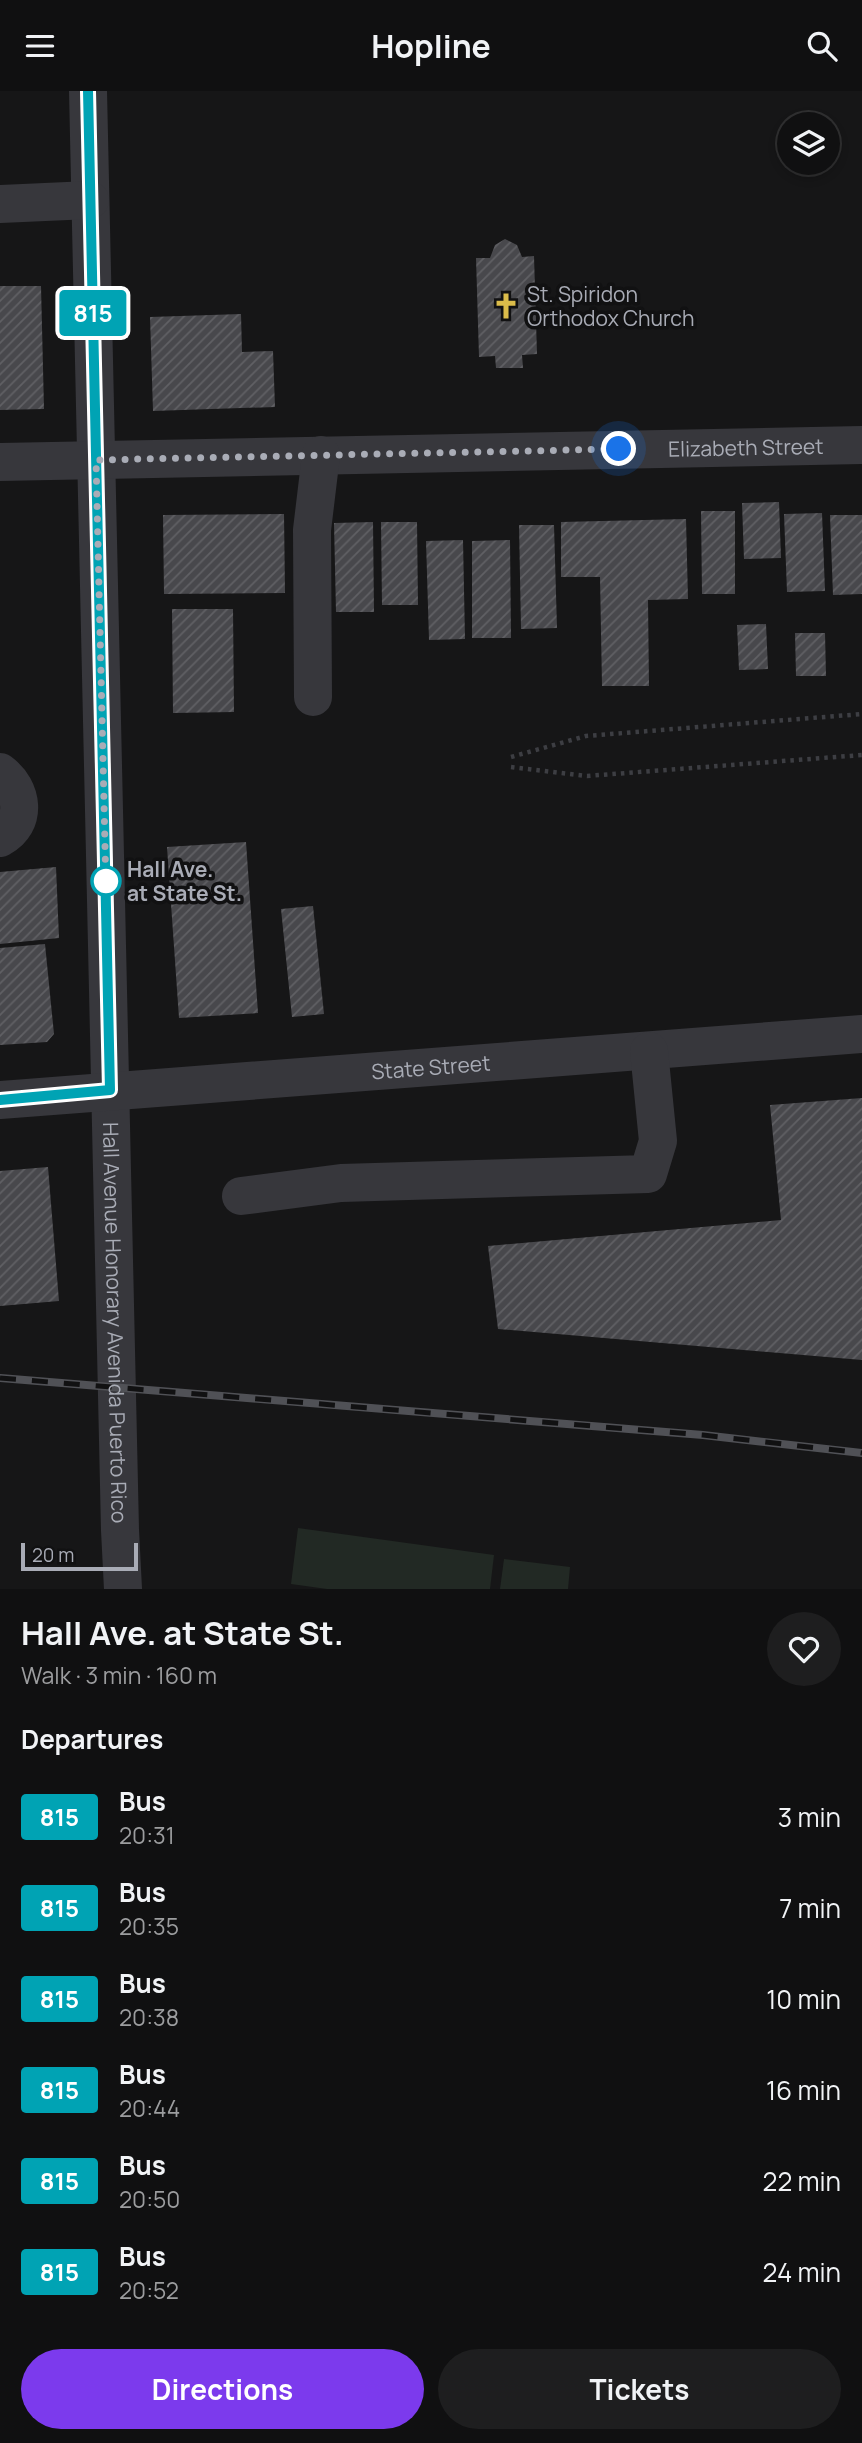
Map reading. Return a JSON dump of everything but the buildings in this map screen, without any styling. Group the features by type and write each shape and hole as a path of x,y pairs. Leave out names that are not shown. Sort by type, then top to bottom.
{"street":[{"name":"Hall Avenue Honorary Avenida Puerto Rico","path":"88,91 123,1589"},
{"path":"0,204 90,200"},
{"name":"Elizabeth Street","path":"0,462 862,445"},
{"path":"313,697 312,530 321,455"},
{"path":"0,772 12,781 20,806 13,827 0,838"},
{"name":"State Street","path":"0,1100 862,1034"},
{"path":"241,1196 341,1183 648,1174 658,1141 649,1051"}],"path":[{"path":"511,757 586,736 862,714"},
{"path":"511,767 587,776 862,755"}],"shaded area":[{"path":"298,1528 494,1555 490,1589 327,1589 291,1584"},
{"path":"504,1559 570,1567 568,1589 500,1589"}],"railway":[{"path":"0,1378 703,1435 862,1453"}],"bus line":[{"name":"815","path":"0,1100 110,1090 88,91"}],"place":[{"name":"St. Spiridon Orthodox Church","path":"506,306"},
{"name":"Hall Ave. at State St.","path":"106,881"}],"route":[{"path":"106,881 106,889 96,460 619,449"}]}
